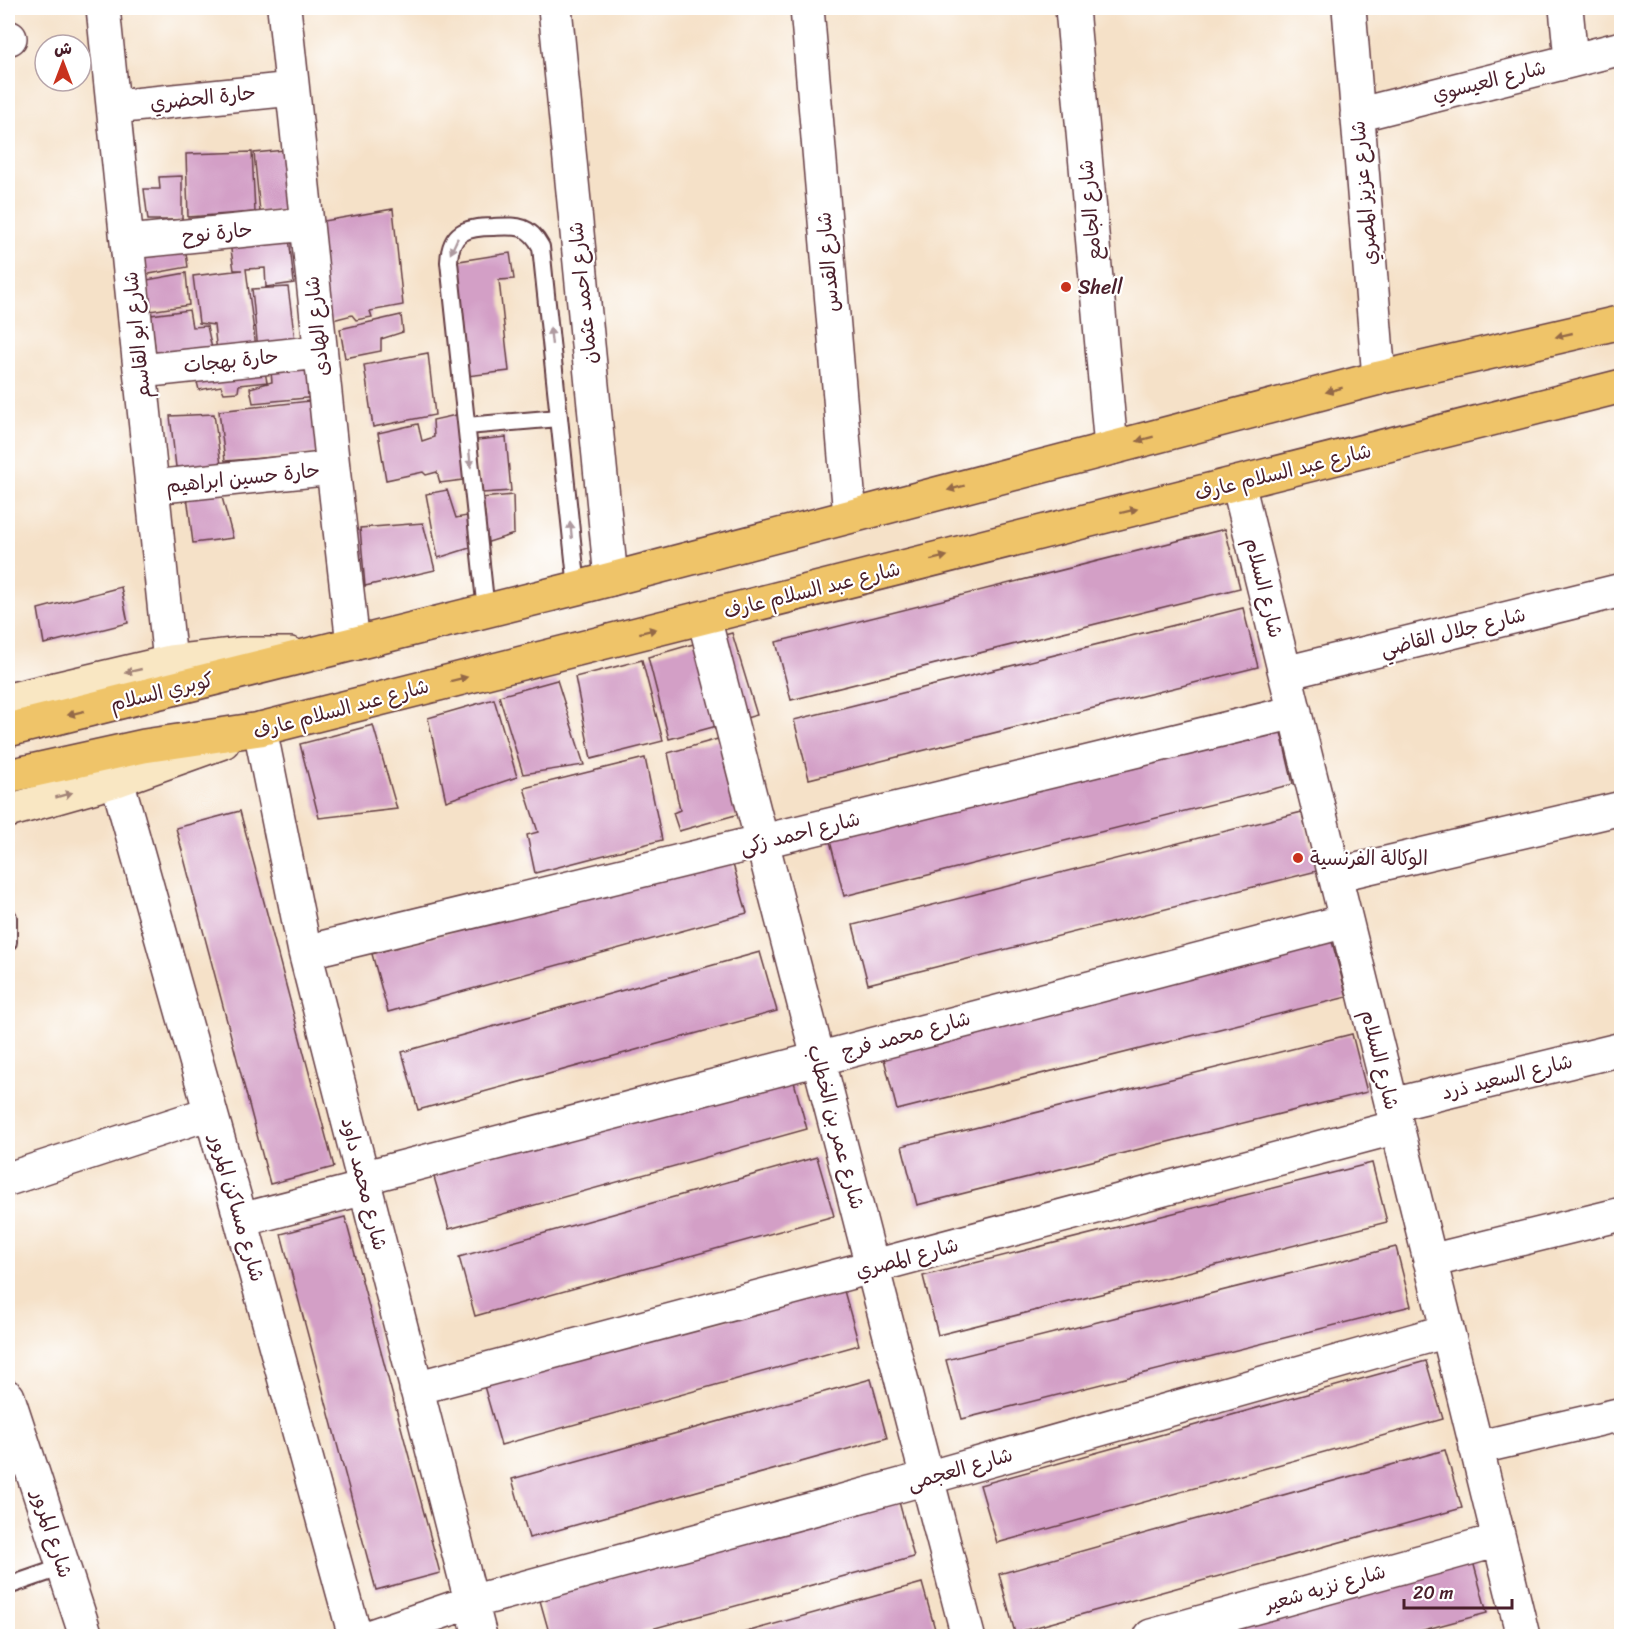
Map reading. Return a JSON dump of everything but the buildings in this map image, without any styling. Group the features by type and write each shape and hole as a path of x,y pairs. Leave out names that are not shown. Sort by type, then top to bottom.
{"main road":[{"path":"8,700 170,662 242,654 316,653 577,588 1379,378 1622,322"},
{"name":"شارع عبد السلام عارف","path":"8,811 117,780 260,729 1622,386"},
{"name":"كوبري السلام","path":"8,730 316,653"},
{"path":"9,776 144,746 260,729"}],"street":[{"name":"شارع ابو القاسم","path":"103,8 170,662"},
{"name":"شارع الهادى","path":"284,8 353,644"},
{"name":"شارع احمد عثمان","path":"555,8 611,579"},
{"name":"شارع القدس","path":"807,8 850,516"},
{"name":"شارع الجامع","path":"1072,8 1112,448"},
{"name":"شارع عزيز المصري","path":"1348,8 1379,378"},
{"path":"1566,8 1571,60"},
{"name":"شارع العيسوي","path":"1357,115 1622,48"},
{"name":"حارة الحضري","path":"114,107 292,89"},
{"name":"حارة نوح","path":"128,242 307,224"},
{"name":"حارة بهجات","path":"141,371 320,352"},
{"name":"حارة حسين ابراهيم","path":"153,487 333,468"},
{"name":"شارع السلام","path":"1238,483 1523,1636"},
{"name":"شارع جلال القاضي","path":"1285,673 1622,590"},
{"name":"شارع عمر بن الخطاب","path":"704,618 968,1636"},
{"name":"شارع احمد زكى","path":"305,952 1295,712"},
{"name":"شارع محمد داود","path":"260,729 305,952 480,1636"},
{"name":"شارع مساكن المرور","path":"117,780 355,1636"},
{"path":"1335,874 1622,808"},
{"name":"شارع محمد فرج","path":"241,1220 364,1183 818,1058 1346,921"},
{"name":"شارع السعيد ذرد","path":"1394,1116 1622,1049"},
{"path":"8,1179 210,1113"},
{"name":"شارع المصري","path":"416,1389 872,1267 1394,1116"},
{"path":"1430,1261 1622,1214"},
{"name":"شارع العجمى","path":"371,1636 471,1602 927,1478 1447,1331"},
{"name":"شارع المرور","path":"8,1396 86,1636"},
{"path":"1476,1448 1622,1414"},
{"name":"شارع نزيه شعير","path":"1151,1636 1499,1540"}],"lane":[{"path":"486,611 449,256 449,250 455,239 475,227 519,226 528,230 541,247 577,588"},
{"path":"466,426 559,418"},
{"path":"8,917 8,942"},
{"path":"8,1586 63,1567"}],"place":[{"name":"Shell","path":"1066,287"},
{"name":"الوكالة الفرنسية","path":"1298,858"}]}
